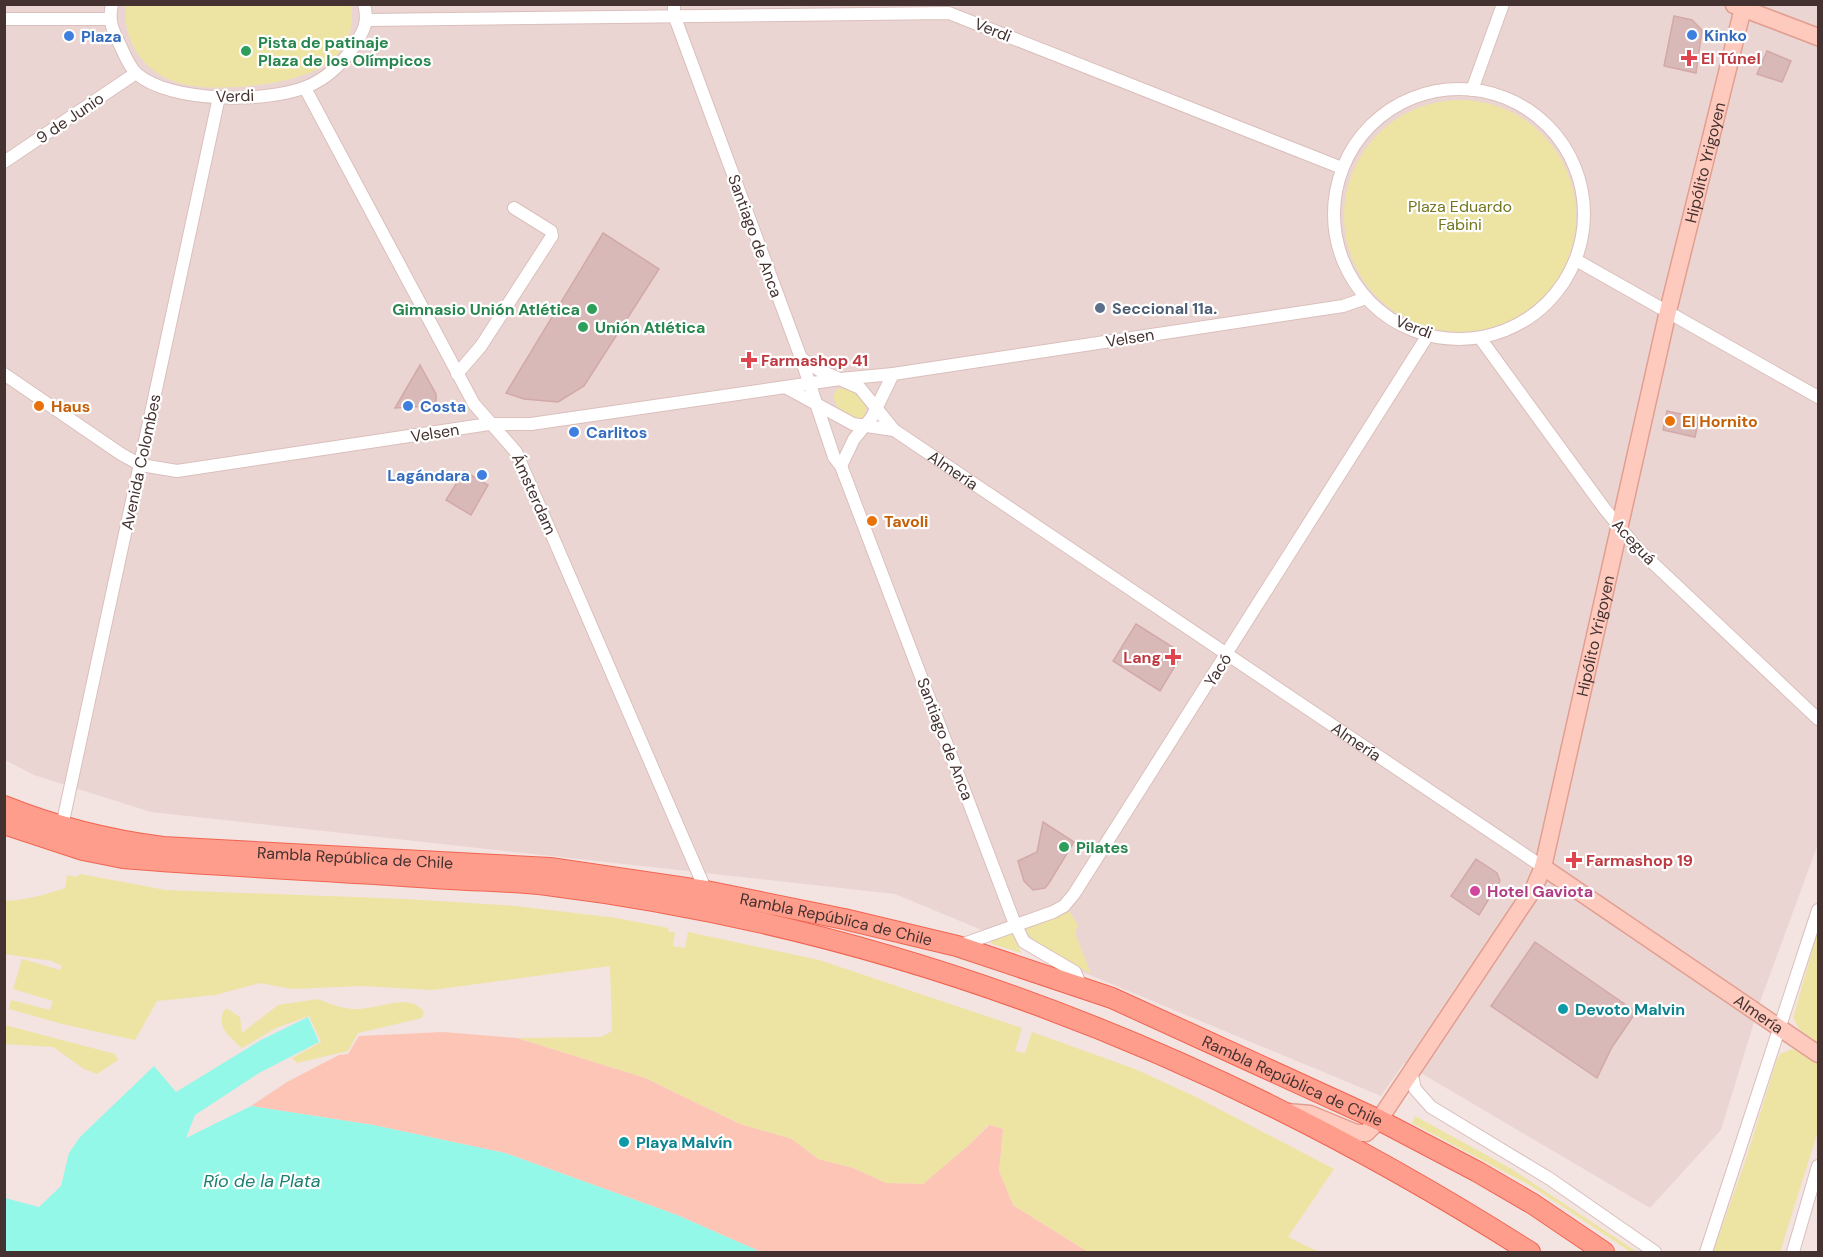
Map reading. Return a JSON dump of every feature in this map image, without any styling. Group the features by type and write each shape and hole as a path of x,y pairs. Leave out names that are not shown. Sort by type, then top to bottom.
{"main road":[{"name":"Rambla República de Chile","path":"4,806 62,826 110,839 163,847 550,868 706,891 844,919 957,946 1081,986 1165,1021 1379,1120 1533,1204 1604,1252"},
{"name":"Rambla República de Chile","path":"4,824 71,846 123,858 544,885 647,900 850,944 946,972 1093,1024 1210,1075 1433,1193 1530,1252"}],"street":[{"path":"4,19 108,19 112,4"},
{"path":"364,4 368,20"},
{"path":"1472,90 1503,4"},
{"path":"1740,5 1818,37"},
{"name":"Hipólito Yrigoyen","path":"1280,1111 1311,1114 1359,1134 1366,1133 1379,1120 1534,888 1543,867 1668,311 1740,5"},
{"name":"Verdi","path":"108,19 123,54 136,73 165,90 184,95 244,97 305,88 321,80 346,58 368,20 674,10 952,9 1342,168"},
{"name":"Santiago de Anca","path":"674,10 801,358 834,457 841,466 1015,924 1024,942 1075,972 1081,986"},
{"name":"9 de Junio","path":"4,162 136,73"},
{"name":"Ámsterdam","path":"305,88 474,404 489,424 508,440 516,452 706,891"},
{"name":"Verdi","path":"1448,89 1472,90 1500,96 1526,108 1548,126 1566,149 1578,175 1584,203 1583,232 1576,260 1565,282 1550,301 1531,317 1509,329 1480,338 1448,339 1406,327 1384,315 1366,298 1347,269 1335,236 1336,190 1342,168 1367,129 1404,101 1448,89"},
{"name":"Avenida Colombes","path":"62,826 219,97"},
{"path":"457,374 481,346 552,236 551,231 514,208"},
{"path":"1576,260 1818,397"},
{"name":"Velsen","path":"4,374 141,465 177,471 489,424 531,424 840,379 893,374 1343,306 1366,298"},
{"name":"Yacó","path":"957,946 1053,912 1064,906 1074,894 1428,335"},
{"name":"Aceguá","path":"1480,338 1637,548 1818,719"},
{"name":"Almería","path":"801,358 819,370 860,388 877,406 894,430 1818,1053"},
{"path":"841,466 854,439 866,427 893,374"},
{"name":"Almería","path":"787,388 817,406 866,427 894,430"},
{"path":"1706,1252 1818,910"},
{"path":"1412,1071 1415,1089 1431,1107 1550,1179 1655,1252"},
{"path":"1793,1252 1818,1166"}],"shaded area":[{"path":"4,5 1818,5 1818,844 1761,999 1721,1130 1650,1208 1404,1063 1381,1096 895,894 151,812 34,775 5,760"}],"green space":[{"path":"126,5 351,5 352,20 347,41 343,47 333,59 320,68 279,82 209,87 173,81 152,69 136,51 131,40 127,29"},
{"name":"Plaza Eduardo Fabini","path":"1460,100 1494,105 1504,109 1524,120 1542,134 1556,152 1567,172 1571,182 1576,216 1571,250 1567,260 1556,280 1542,298 1524,312 1504,323 1494,327 1460,332 1426,327 1416,323 1396,312 1378,298 1364,280 1353,260 1349,250 1344,216 1349,182 1353,172 1364,152 1378,134 1396,120 1416,109 1426,105"},
{"path":"841,388 852,391 867,404 865,417 856,419 839,410 833,397 836,390"},
{"path":"80,874 166,890 406,899 516,906 617,918 668,928 669,932 675,932 673,946 685,948 688,932 819,960 1022,1028 1015,1051 1025,1053 1032,1032 1135,1069 1196,1097 1334,1169 1288,1237 1319,1252 1088,1252 1013,1205 999,1171 1003,1129 988,1125 969,1145 923,1184 886,1183 853,1168 818,1159 792,1139 740,1124 645,1078 517,1038 601,1037 612,1031 610,966 432,990 362,986 292,989 260,983 215,995 157,1001 135,1040 62,1024 9,1009 11,1000 50,1010 53,1001 13,989 22,959 60,970 62,966 52,961 5,954 5,901 35,897 65,888 67,875 77,877"},
{"path":"1069,911 1078,925 1075,933 1091,974 1043,947 1035,941 1026,928"},
{"path":"1818,930 1818,1043 1799,1029 1793,1018"},
{"path":"1012,932 1021,953 992,944 990,941"},
{"path":"318,999 335,1006 353,1009 391,1003 410,1003 418,1006 424,1012 422,1018 358,1033 348,1051 297,1063 292,1058 321,1042 309,1016 276,1028 242,1048 228,1035 222,1025 226,1008 240,1017 242,1033 278,1005"},
{"path":"5,1025 115,1054 118,1060 97,1074 84,1069 53,1047 5,1044"},
{"path":"1792,1049 1800,1051 1818,1063 1818,1131 1780,1252 1713,1252 1746,1159 1776,1062 1780,1054"},
{"path":"1415,1116 1510,1168 1637,1252 1631,1252 1531,1186 1412,1123"}],"sand":[{"name":"Playa Malvín","path":"443,1032 517,1038 645,1078 740,1124 792,1139 818,1159 853,1168 886,1183 923,1184 989,1125 1003,1129 999,1171 1013,1205 1088,1252 761,1252 677,1215 505,1153 373,1125 251,1106 287,1082 339,1055 348,1054 359,1036"}],"water":[{"name":"Río de la Plata","path":"308,1017 319,1042 259,1073 195,1115 186,1138 251,1106 373,1125 505,1153 677,1215 761,1252 5,1252 5,1198 39,1207 61,1186 69,1153 80,1137 154,1066 176,1092 261,1040"}],"building":[{"path":"1674,16 1692,20 1702,30 1696,73 1664,66"},
{"path":"1767,51 1791,61 1782,82 1757,74"},
{"name":"Unión Atlética","path":"603,233 659,269 584,386 558,402 524,399 506,393"},
{"path":"420,365 436,394 436,401 431,406 395,408"},
{"path":"1667,411 1699,418 1695,437 1663,430"},
{"path":"464,471 488,485 471,515 446,500"},
{"path":"1136,624 1174,648 1178,661 1160,691 1113,661"},
{"path":"1043,822 1074,842 1045,888 1033,890 1024,881 1018,861 1037,852"},
{"name":"Hotel Gaviota","path":"1476,859 1497,873 1500,881 1479,915 1451,896"},
{"name":"Devoto Malvin","path":"1535,942 1636,1012 1612,1047 1597,1078 1491,1006"}],"place":[{"name":"Kinko","path":"1692,35"},
{"name":"Plaza","path":"69,36"},
{"name":"Pista de patinaje Plaza de los Olímpicos","path":"246,51"},
{"name":"El Túnel","path":"1689,58"},
{"name":"Seccional 11a.","path":"1100,308"},
{"name":"Gimnasio Unión Atlética","path":"592,309"},
{"name":"Unión Atlética","path":"583,327"},
{"name":"Farmashop 41","path":"749,360"},
{"name":"Haus","path":"39,406"},
{"name":"Costa","path":"408,406"},
{"name":"El Hornito","path":"1670,421"},
{"name":"Carlitos","path":"574,432"},
{"name":"Lagándara","path":"482,475"},
{"name":"Tavoli","path":"872,521"},
{"name":"Lang","path":"1173,657"},
{"name":"Pilates","path":"1064,847"},
{"name":"Farmashop 19","path":"1574,860"},
{"name":"Hotel Gaviota","path":"1475,891"},
{"name":"Devoto Malvin","path":"1563,1009"},
{"name":"Playa Malvín","path":"624,1142"}]}
